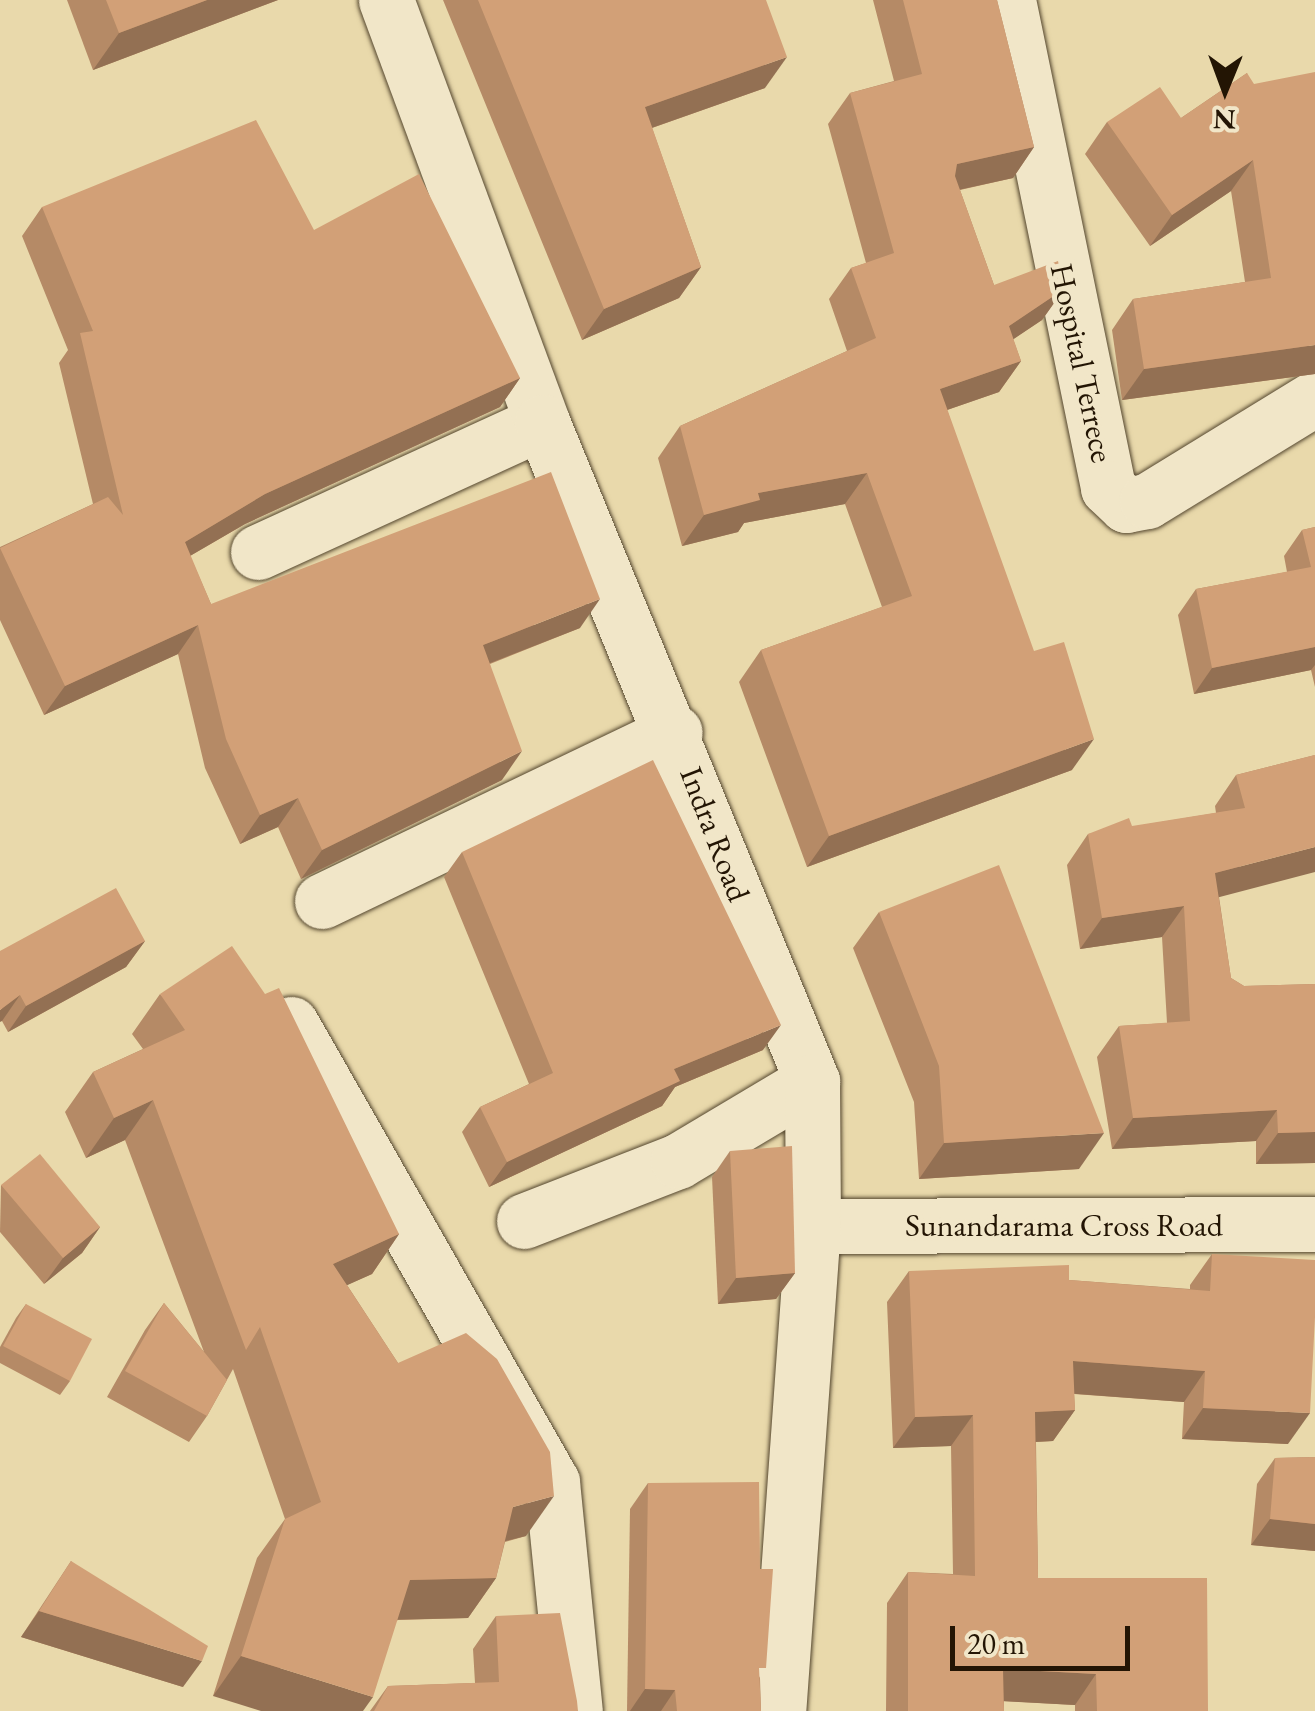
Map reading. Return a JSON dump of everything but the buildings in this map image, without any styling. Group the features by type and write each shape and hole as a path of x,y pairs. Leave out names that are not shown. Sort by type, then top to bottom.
{"street":[{"name":"Indra Road","path":"386,0 542,422 675,732 812,1081 813,1226 778,1711"},
{"name":"Hospital Terrece","path":"1008,0 1108,488 1126,504 1147,501 1315,398"},
{"path":"258,552 542,422"},
{"path":"322,901 675,732"},
{"path":"290,1021 552,1482 575,1711"},
{"path":"524,1221 678,1161 812,1081"},
{"name":"Sunandarama Cross Road","path":"813,1226 1315,1224"}]}
